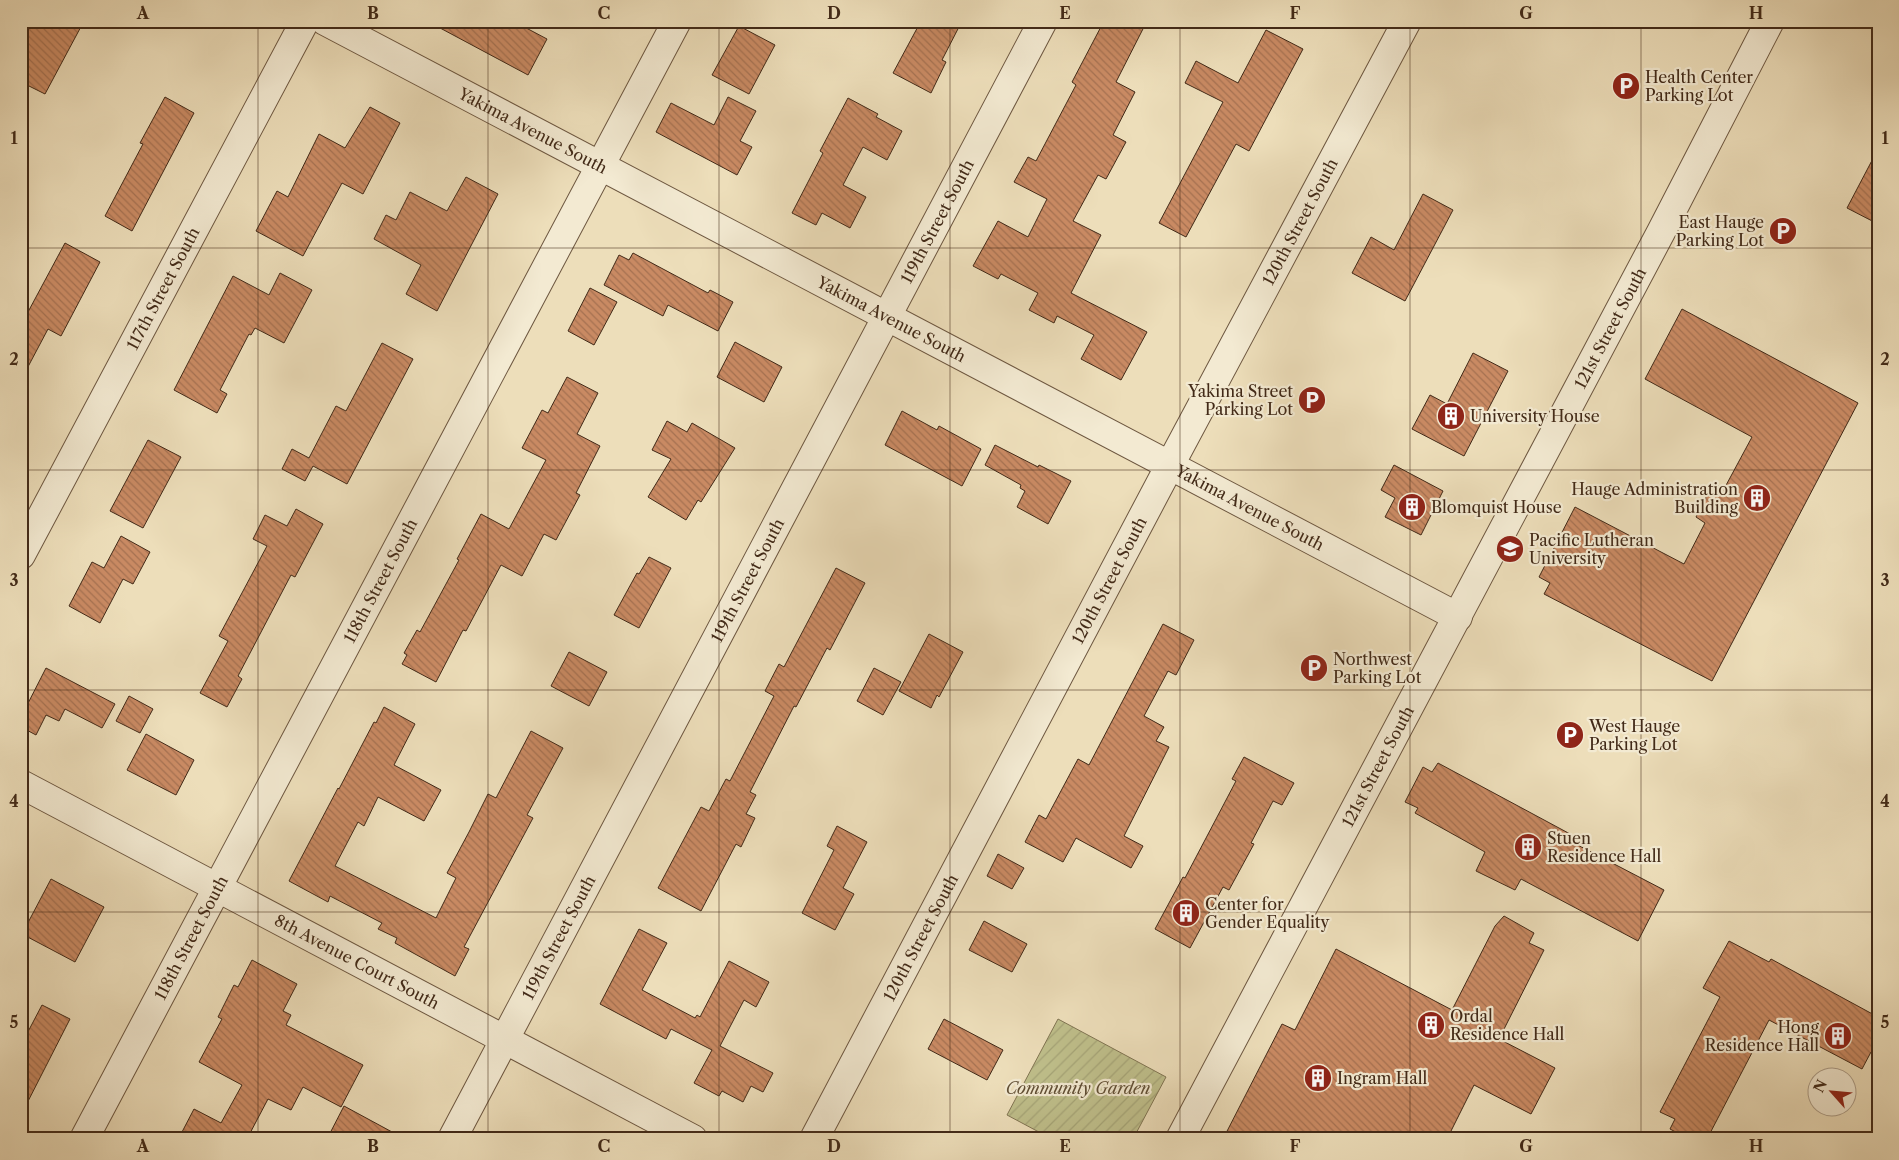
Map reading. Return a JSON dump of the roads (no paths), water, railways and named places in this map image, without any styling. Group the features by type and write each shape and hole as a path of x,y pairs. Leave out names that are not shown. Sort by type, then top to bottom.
{"street":[{"name":"117th Street South","path":"21,555 305,21"},
{"name":"Yakima Avenue South","path":"325,21 1458,617"},
{"name":"118th Street South","path":"84,1139 677,21"},
{"name":"119th Street South","path":"452,1139 1044,21"},
{"name":"120th Street South","path":"814,1139 1407,21"},
{"name":"121st Street South","path":"1180,1139 1458,617 1770,21"},
{"name":"8th Avenue Court South","path":"21,784 693,1139"}],"place":[{"name":"Health Center Parking Lot","path":"1626,86"},
{"name":"East Hauge Parking Lot","path":"1783,231"},
{"name":"Yakima Street Parking Lot","path":"1312,400"},
{"name":"University House","path":"1451,416"},
{"name":"Hauge Administration Building","path":"1757,498"},
{"name":"Blomquist House","path":"1412,507"},
{"name":"Pacific Lutheran University","path":"1510,549"},
{"name":"Northwest Parking Lot","path":"1314,668"},
{"name":"West Hauge Parking Lot","path":"1570,735"},
{"name":"Stuen Residence Hall","path":"1528,847"},
{"name":"Center for Gender Equality","path":"1186,913"},
{"name":"Ordal Residence Hall","path":"1431,1025"},
{"name":"Hong Residence Hall","path":"1838,1036"},
{"name":"Ingram Hall","path":"1318,1078"}],"park label":[{"name":"Community Garden","path":"1078,1088"}]}
